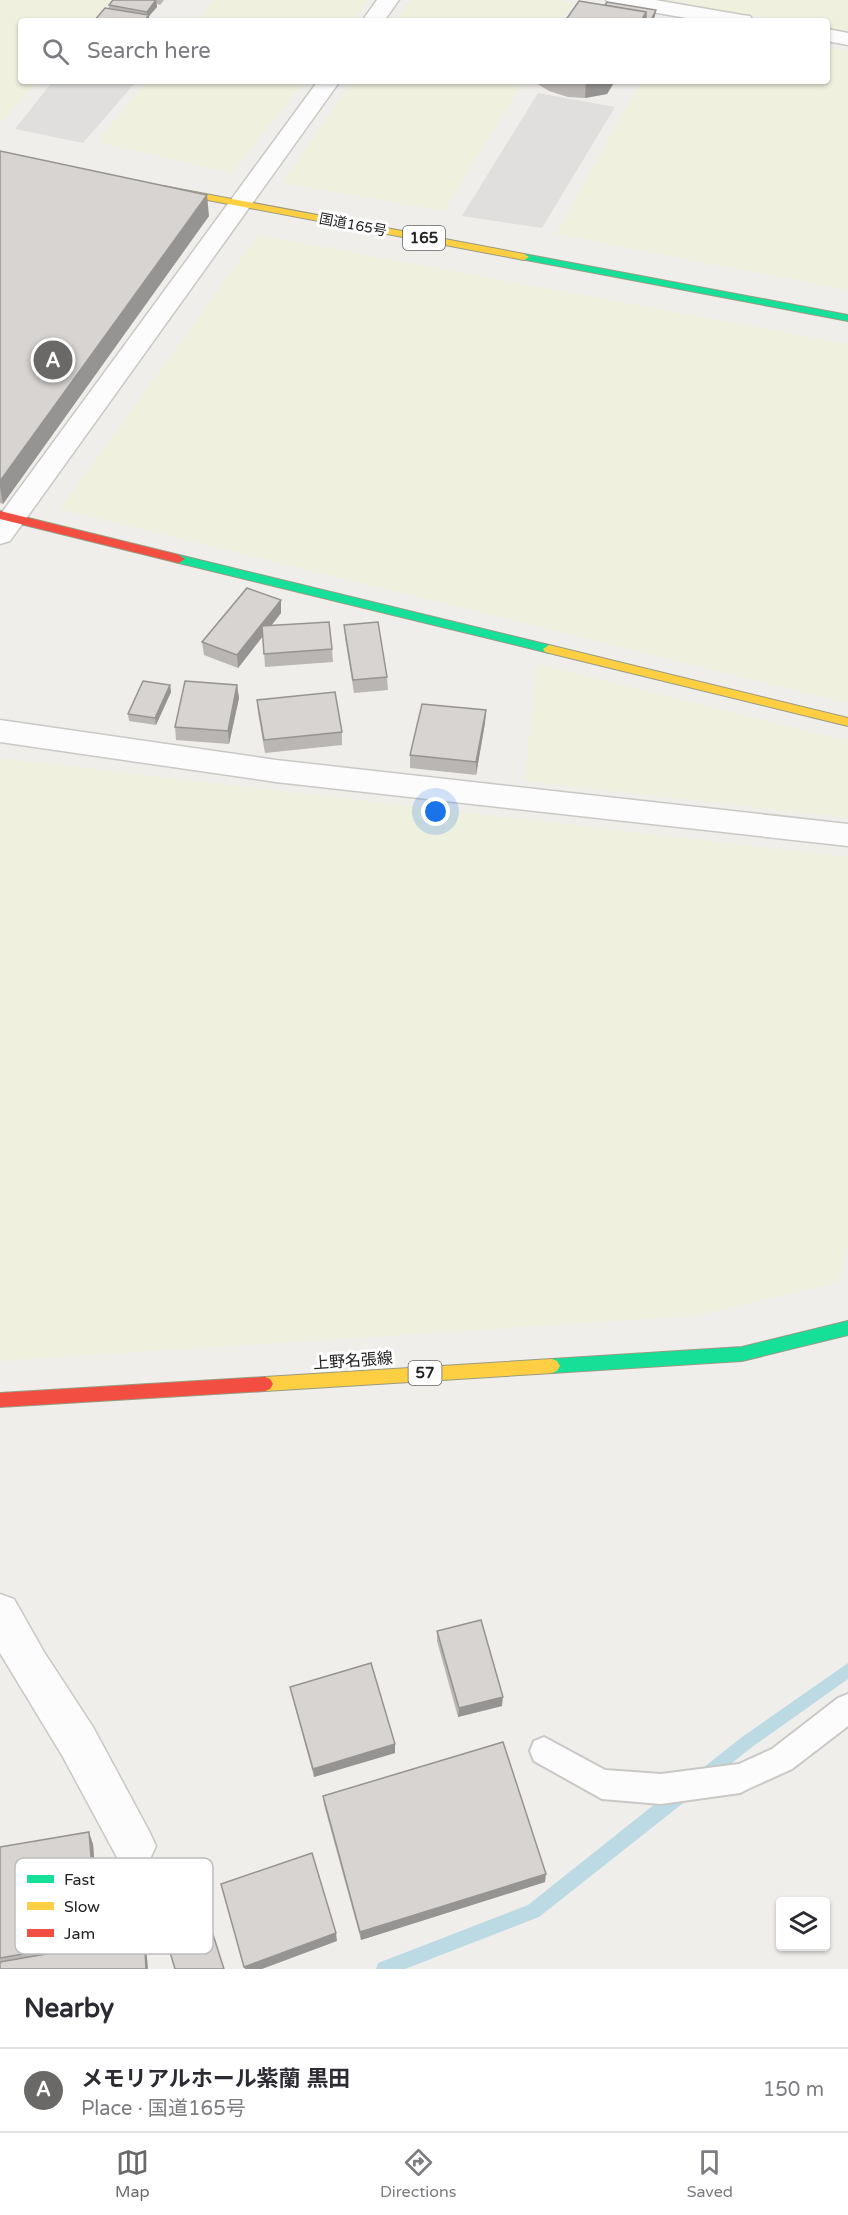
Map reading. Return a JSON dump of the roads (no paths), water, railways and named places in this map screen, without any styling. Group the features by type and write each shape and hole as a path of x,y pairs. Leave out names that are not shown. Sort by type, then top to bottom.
{"main road":[{"name":"国道165号","path":"149,186 848,318"},
{"path":"4,522 848,722"},
{"name":"上野名張線","path":"0,1400 742,1354 848,1328"}],"street":[{"path":"375,18 388,0"},
{"path":"617,0 724,18"},
{"path":"830,36 848,39"},
{"path":"4,522 241,204 327,84"},
{"path":"0,731 276,771 848,835"},
{"path":"0,1613 29,1666 78,1742 134,1846"}],"lane":[{"path":"544,1751 602,1784 661,1789 740,1778 782,1759 848,1708"}],"waterway":[{"path":"704,1776 747,1742 848,1670"},
{"path":"384,1969 533,1911 681,1794"}],"place":[{"name":"メモリアルホール紫蘭 黒田","path":"53,360"}]}
